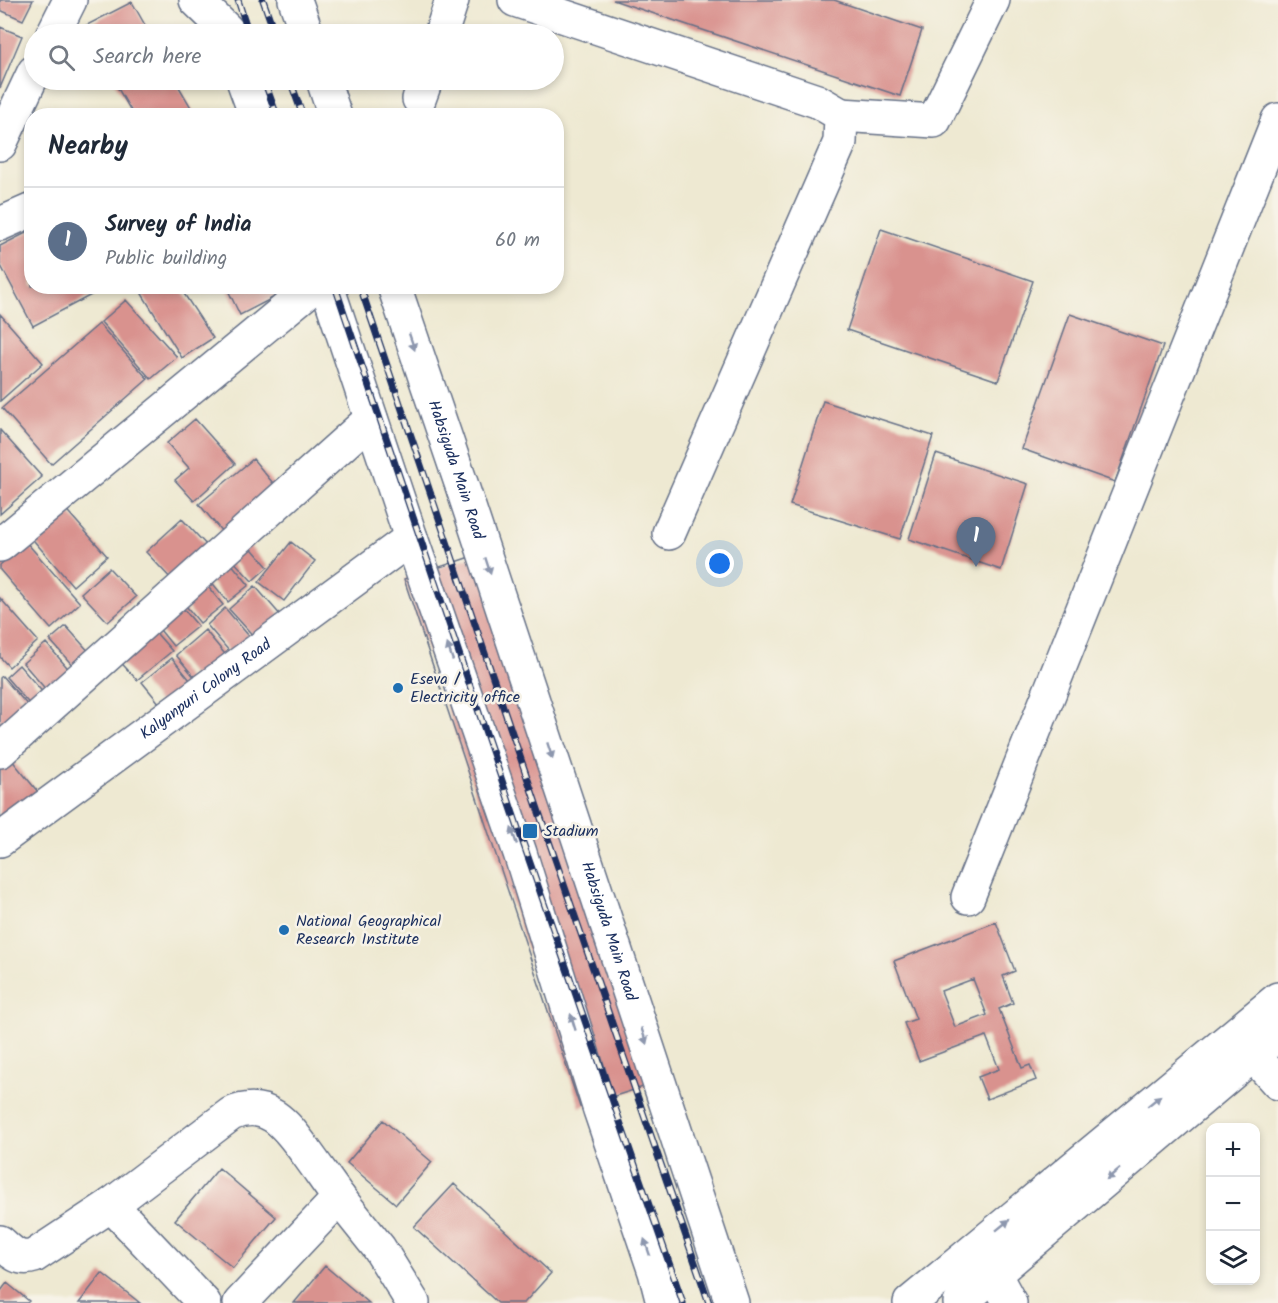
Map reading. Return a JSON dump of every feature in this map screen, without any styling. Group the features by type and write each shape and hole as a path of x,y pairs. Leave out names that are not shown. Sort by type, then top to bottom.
{"street":[{"path":"58,24 70,0"},
{"path":"196,0 224,22"},
{"path":"295,0 303,24"},
{"path":"444,24 452,0"},
{"path":"515,0 817,101 841,115 934,121 993,0"},
{"path":"0,144 26,90"},
{"path":"246,90 250,108"},
{"path":"326,90 332,108"},
{"path":"669,533 840,142 841,115"},
{"path":"968,897 1278,120"},
{"path":"0,224 24,214"},
{"path":"0,544 304,294"},
{"path":"330,294 520,853 663,1303"},
{"name":"Habsiguda Main Road","path":"396,294 461,483 732,1303"},
{"path":"0,751 371,419"},
{"name":"Kalyanpuri Colony Road","path":"0,840 411,538"},
{"path":"910,1303 1278,999"},
{"path":"960,1303 1278,1034"},
{"path":"1253,1055 1278,1083"},
{"path":"0,1242 14,1255 21,1258 34,1256 111,1205 231,1114 241,1110 264,1111 272,1114 287,1126 339,1198 379,1248 413,1303"},
{"path":"240,1303 339,1198"},
{"path":"111,1205 204,1303"},
{"path":"979,1245 1010,1303"}],"building":[{"path":"0,0 33,0 23,20 0,10"},
{"path":"613,0 834,0 922,30 900,96"},
{"path":"132,2 144,24 89,24"},
{"path":"0,27 22,36 0,88"},
{"path":"119,90 181,90 191,108 129,108"},
{"path":"881,229 1033,281 998,381 847,330"},
{"path":"24,234 24,294 93,294 33,326 0,264 0,246"},
{"path":"142,294 184,294 213,338 182,358"},
{"path":"230,294 280,294 240,315"},
{"path":"126,300 177,357 151,379 101,322"},
{"path":"0,314 43,363 0,401"},
{"path":"1070,314 1163,346 1115,482 1022,449"},
{"path":"99,324 148,379 51,464 2,408"},
{"path":"823,401 933,436 900,539 790,505"},
{"path":"195,419 235,464 194,501 175,480 189,468 167,443"},
{"path":"0,430 42,477 0,514"},
{"path":"936,454 1028,484 1001,570 909,539"},
{"path":"253,459 277,488 223,533 199,504"},
{"path":"62,505 107,556 73,586 28,534"},
{"path":"182,519 210,549 174,582 146,552"},
{"path":"26,542 80,603 51,629 0,570 0,565"},
{"path":"246,542 268,567 252,581 230,557"},
{"path":"291,542 315,561 284,601 259,582"},
{"path":"485,552 662,1081 580,1107 404,579"},
{"path":"226,557 249,585 228,602 205,574"},
{"path":"109,568 136,597 108,622 81,593"},
{"path":"200,577 223,605 200,623 177,595"},
{"path":"255,586 282,617 257,640 229,609"},
{"path":"0,598 38,641 9,667 0,657"},
{"path":"176,600 198,626 173,646 152,620"},
{"path":"225,608 254,642 235,658 207,625"},
{"path":"66,626 91,654 75,668 50,640"},
{"path":"150,626 172,651 137,680 115,656"},
{"path":"205,630 229,659 200,684 176,655"},
{"path":"46,643 72,673 49,693 23,663"},
{"path":"172,658 194,685 164,709 142,682"},
{"path":"19,665 46,696 33,708 6,677"},
{"path":"2,676 30,708 0,730 0,678"},
{"path":"6,753 43,798 7,828 0,819 0,757"},
{"path":"996,922 1015,971 1003,976 1013,1003 999,1009 1022,1068 1030,1065 1036,1080 987,1099 978,1077 999,1069 986,1036 919,1061 904,1023 916,1019 894,961","holes":["973,979 987,1015 955,1027 941,991"]},
{"path":"383,1120 432,1162 396,1204 347,1163"},
{"path":"219,1168 276,1217 233,1268 175,1220"},
{"path":"454,1184 551,1273 524,1303 498,1303 414,1227"},
{"path":"325,1266 369,1303 294,1303"},
{"path":"102,1273 140,1303 79,1303"},
{"path":"7,1283 29,1301 27,1303 0,1303 0,1292"}],"railway":[{"path":"238,0 246,24"},
{"path":"263,0 271,24"},
{"path":"268,90 274,108"},
{"path":"294,90 300,108"},
{"path":"338,294 520,834 683,1303"},
{"path":"363,294 709,1303"}],"place":[{"name":"Survey of India","path":"976,567"},
{"name":"Eseva / Electricity office","path":"398,688"},
{"name":"Stadium","path":"530,831"},
{"name":"National Geographical Research Institute","path":"284,930"}]}
